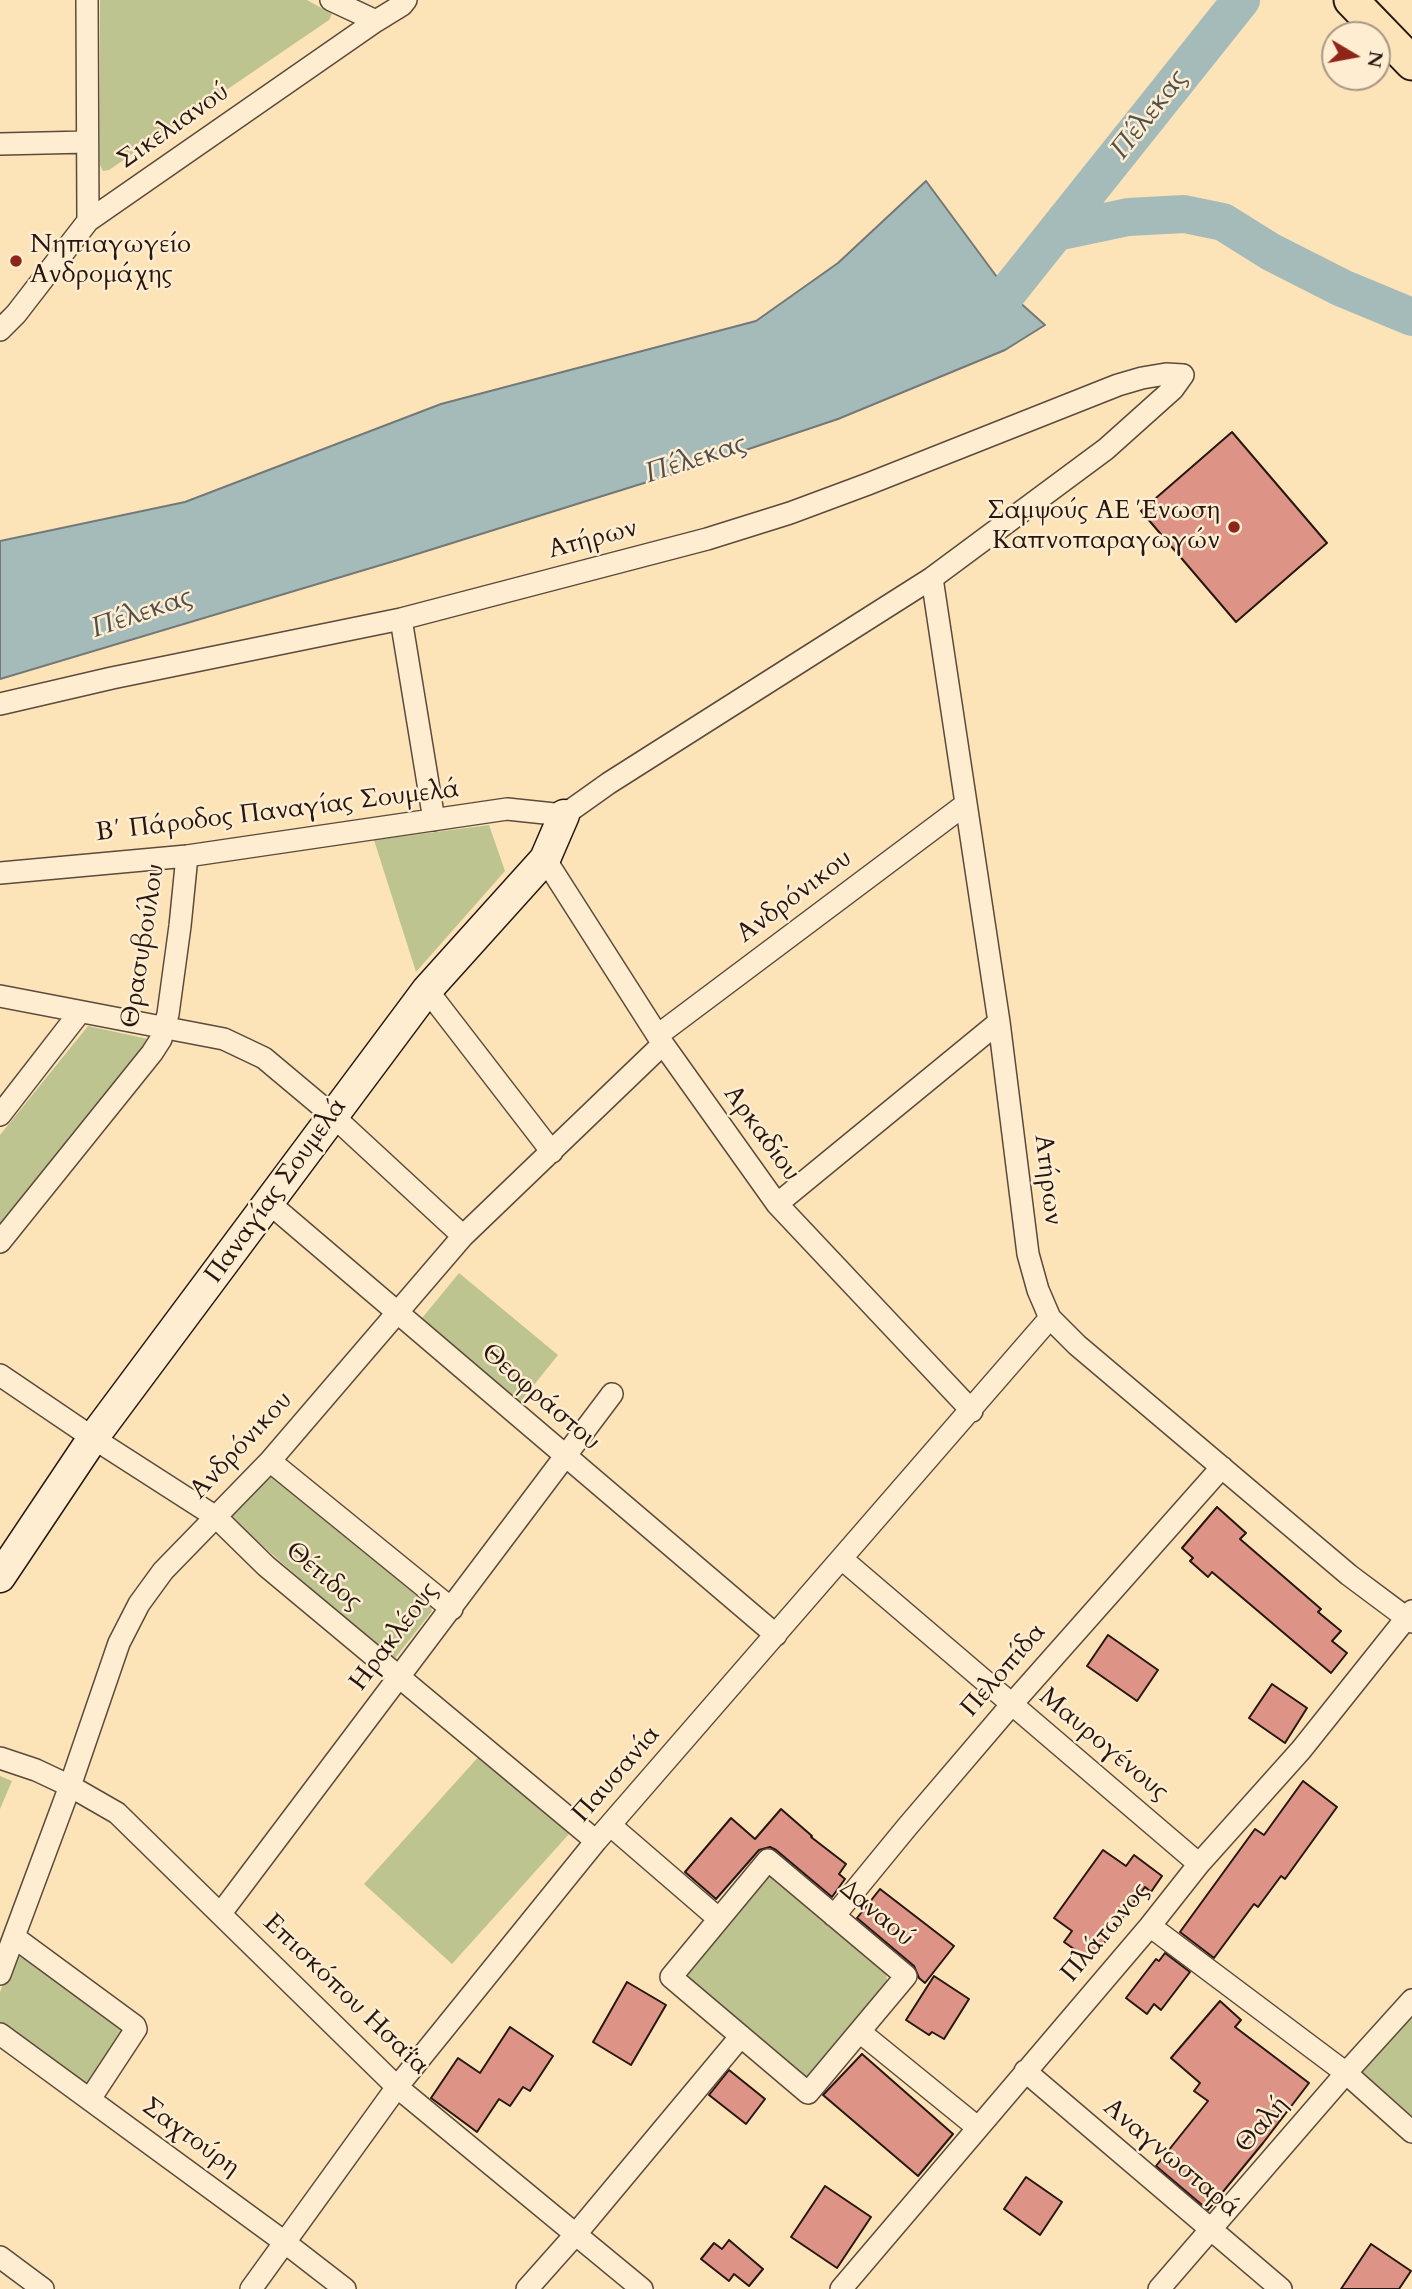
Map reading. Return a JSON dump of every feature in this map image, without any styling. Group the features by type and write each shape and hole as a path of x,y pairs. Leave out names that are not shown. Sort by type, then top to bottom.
{"main road":[{"path":"1351,0 1412,63"}],"street":[{"path":"87,0 88,221"},
{"path":"331,0 376,21"},
{"name":"Σικελιανού","path":"0,330 16,314 88,221 406,0"},
{"path":"0,144 87,142"},
{"name":"Ατήρων","path":"0,704 112,678 401,619 707,539 855,489 1118,385 1166,374 1183,375 1173,389 1107,449 932,578 999,1021 1028,1254 1038,1290 1050,1318 1077,1345 1373,1594 1410,1617"},
{"path":"564,814 932,578"},
{"path":"401,619 434,820"},
{"name":"Ανδρόνικου","path":"0,1974 120,1643 138,1604 163,1571 270,1461 463,1236 552,1152 660,1039 966,804"},
{"name":"Β΄ Πάροδος Παναγίας Σουμελά","path":"0,873 187,856 507,809 564,814"},
{"name":"Παναγίας Σουμελά","path":"0,1577 93,1438 332,1115 427,990 545,859 564,814"},
{"name":"Θρασυβούλου","path":"0,1242 152,1054 165,1028 187,856"},
{"name":"Αρκαδίου","path":"545,859 660,1039 777,1204 972,1411"},
{"path":"427,990 552,1152"},
{"path":"0,996 224,1039 264,1058 332,1115 463,1236"},
{"path":"0,1115 79,1012"},
{"path":"777,1204 999,1021"},
{"name":"Θεοφράστου","path":"269,1203 776,1635"},
{"name":"Παυσανία","path":"251,2289 283,2241 397,2087 596,1841 1050,1318"},
{"name":"Θέτιδος","path":"0,1374 216,1517 266,1566 596,1841"},
{"name":"Ηρακλέους","path":"220,1913 612,1394"},
{"path":"270,1461 452,1609"},
{"name":"Πελοπίδα","path":"834,1916 1012,1704 1222,1467"},
{"name":"Μαυρογένους","path":"842,1559 1199,1864"},
{"name":"Πλάτωνος","path":"841,2289 1150,1926 1199,1864 1301,1750 1410,1617"},
{"name":"Επισκόπου Ησαΐα","path":"0,1758 70,1786 117,1813 397,2087 642,2289"},
{"path":"610,1825 719,1919"},
{"name":"Δαναού","path":"768,1860 834,1916 906,1976 808,2093 671,1977 768,1860"},
{"path":"1150,1926 1346,2073 1412,2132"},
{"path":"14,1937 135,2026 136,2029 89,2099"},
{"name":"Θαλή","path":"1159,2289 1411,2002"},
{"path":"860,2032 977,2127"},
{"name":"Σαχτούρη","path":"0,2034 345,2289"},
{"path":"527,2289 741,2036"},
{"name":"Αναγνωσταρά","path":"1025,2071 1281,2289"},
{"path":"0,2257 18,2282 43,2289"}],"green space":[{"path":"100,0 307,0 332,14 329,20 109,170 103,171 100,165"},
{"path":"489,825 505,871 416,972 374,840"},
{"path":"88,1026 153,1040 0,1230 0,1135"},
{"path":"459,1273 558,1355 517,1406 418,1323"},
{"path":"263,1473 272,1473 431,1605 432,1611 396,1657 391,1659 230,1517"},
{"path":"481,1754 569,1834 452,1964 364,1884"},
{"path":"0,1776 12,1781 0,1809"},
{"path":"767,1873 777,1875 886,1974 888,1985 813,2076 801,2078 685,1980 685,1971"},
{"path":"16,1950 122,2031 85,2090 0,2030 0,1992"},
{"path":"1409,2014 1412,2016 1412,2121 1356,2072"}],"water":[{"path":"926,181 1008,292 1045,325 1005,350 838,419 692,468 401,559 0,679 0,541 185,502 441,404 756,321 838,263"}],"building":[{"name":"Σαμψούς ΑΕ Ένωση Καπνοπαραγωγών","path":"1232,432 1327,543 1236,622 1141,511"},
{"path":"1217,1507 1246,1533 1240,1539 1321,1609 1318,1612 1341,1631 1332,1641 1347,1653 1331,1673 1212,1572 1208,1577 1190,1561 1193,1558 1182,1548"},
{"path":"1108,1635 1158,1670 1137,1701 1087,1666"},
{"path":"1272,1684 1307,1708 1285,1743 1249,1718"},
{"path":"1303,1781 1337,1807 1285,1879 1281,1876 1258,1907 1254,1904 1214,1958 1180,1932 1255,1829 1264,1835"},
{"path":"781,1809 846,1864 839,1874 845,1879 832,1897 770,1847 759,1850 716,1899 685,1872 731,1818 755,1839"},
{"path":"1103,1850 1126,1866 1134,1855 1162,1876 1151,1892 1145,1887 1091,1961 1064,1942 1072,1931 1054,1918"},
{"path":"880,1889 954,1946 925,1983 919,1978 914,1966 857,1918"},
{"path":"1165,1953 1190,1972 1161,2010 1154,2004 1147,2014 1126,1998 1156,1959 1159,1961"},
{"path":"934,1976 969,1999 944,2039 932,2032 929,2035 906,2020"},
{"path":"627,1982 666,2005 631,2065 593,2042"},
{"path":"1220,2001 1241,2020 1235,2027 1309,2083 1208,2210 1156,2166 1208,2101 1194,2091 1200,2083 1171,2058"},
{"path":"510,2027 553,2056 530,2091 523,2087 510,2106 499,2099 477,2132 431,2098 458,2058 480,2073"},
{"path":"862,2054 953,2134 918,2176 823,2095"},
{"path":"729,2070 765,2099 746,2124 709,2095"},
{"path":"1026,2177 1062,2202 1040,2235 1004,2209"},
{"path":"825,2186 871,2217 837,2268 791,2237"},
{"path":"729,2240 763,2269 749,2286 734,2274 729,2281 701,2259 714,2243 722,2249"},
{"path":"1371,2244 1411,2271 1399,2289 1341,2289"}],"waterway":[{"name":"Πέλεκας","path":"975,330 988,321 1008,292 1241,0"},
{"path":"1057,232 1128,217 1184,214 1223,222 1271,252 1342,288 1412,317"}],"place":[{"name":"Νηπιαγωγείο Ανδρομάχης","path":"16,261"},
{"name":"Σαμψούς ΑΕ Ένωση Καπνοπαραγωγών","path":"1234,527"}]}
